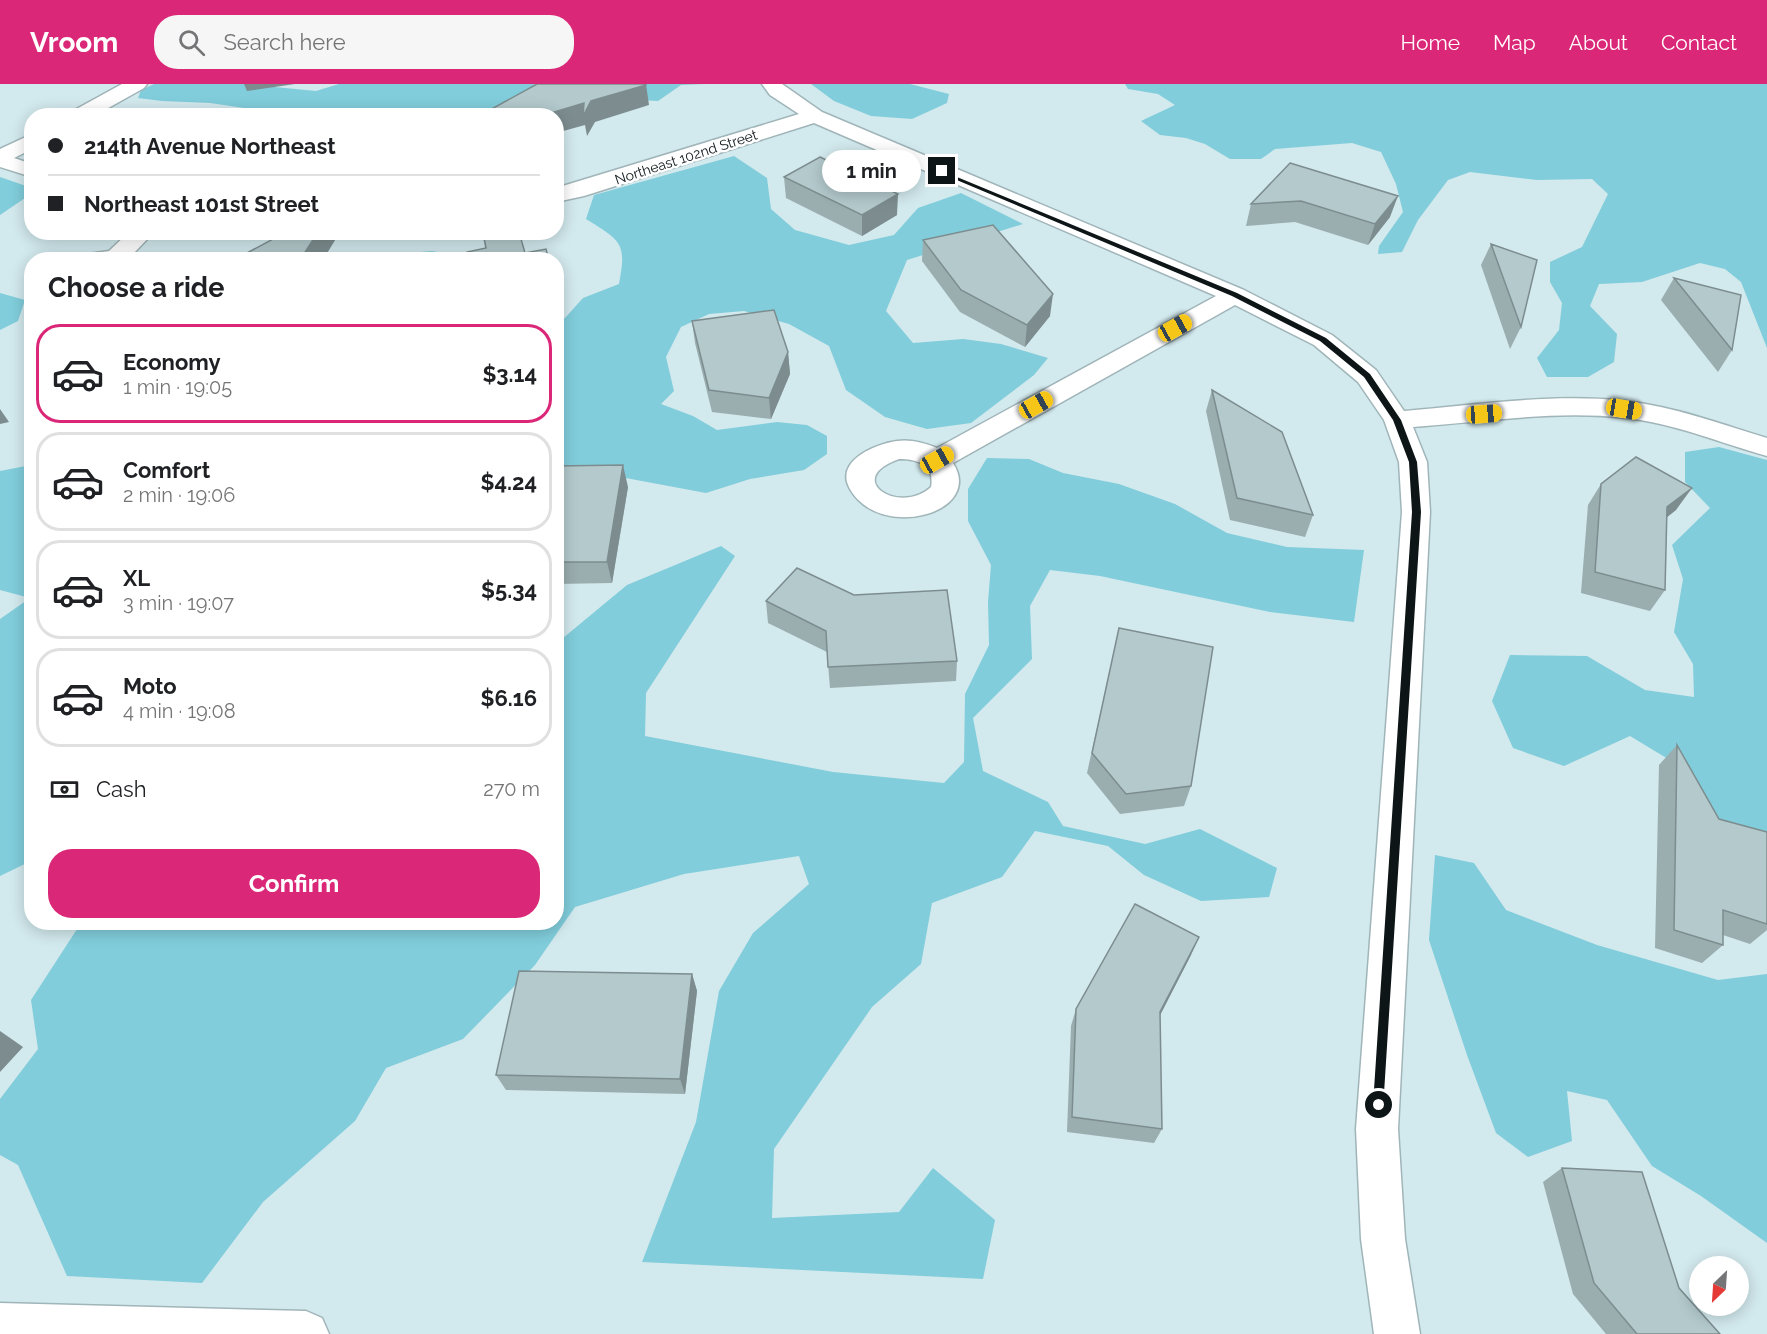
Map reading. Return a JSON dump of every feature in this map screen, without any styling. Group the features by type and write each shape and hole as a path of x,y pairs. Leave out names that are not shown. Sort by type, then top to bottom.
{"street":[{"path":"93,108 137,84"},
{"path":"772,84 777,91 815,116 1234,295 1323,340 1367,376 1397,420 1413,462 1416,512 1377,1129 1383,1239 1397,1334"},
{"name":"Northeast 102nd Street","path":"564,193 815,116"},
{"path":"0,158 24,144"},
{"path":"0,158 24,168"},
{"path":"127,252 137,240"},
{"path":"937,460 1234,295"},
{"path":"1397,420 1554,408 1624,409 1669,417 1767,447"},
{"path":"0,1326 306,1334"}],"shaded area":[{"path":"154,84 243,84 316,91 339,84 704,84 681,85 658,101 623,99 549,108 244,108 138,98 141,90"},
{"path":"811,84 910,84 949,94 947,103 912,119 871,116 834,101"},
{"path":"1125,84 1767,84 1767,348 1741,282 1725,269 1700,263 1642,282 1599,284 1590,306 1617,334 1614,362 1588,377 1547,377 1537,358 1559,330 1562,303 1550,282 1550,262 1582,247 1608,194 1592,179 1537,180 1470,172 1448,180 1418,220 1402,252 1378,254 1379,246 1403,212 1396,184 1381,152 1352,143 1275,149 1261,159 1230,159 1205,144 1186,138 1160,135 1141,121 1175,105 1158,94 1128,89"},
{"path":"734,156 767,178 771,209 795,230 849,245 894,235 918,208 961,193 1023,224 907,260 886,311 913,343 963,339 1001,344 1048,358 1034,375 971,423 927,429 885,417 846,390 829,346 789,324 744,311 709,314 681,327 666,357 674,391 661,404 693,416 717,430 777,422 807,425 827,436 827,454 804,470 750,479 706,493 615,476 564,472 564,318 583,298 619,284 621,270 622,259 619,244 586,219 594,195"},
{"path":"0,177 24,185 24,199 0,215"},
{"path":"0,293 24,300 18,321 0,330"},
{"path":"1719,447 1767,460 1767,863 1711,823 1673,762 1630,736 1564,766 1513,748 1492,701 1510,655 1587,656 1645,690 1694,697 1693,664 1674,632 1683,579 1672,545 1710,508 1685,482 1685,452"},
{"path":"987,458 1029,459 1063,473 1119,484 1175,504 1227,533 1287,547 1364,550 1354,622 1270,612 1100,576 1050,570 1030,606 1032,659 973,718 983,771 1048,802 1063,826 1145,844 1200,829 1277,868 1269,897 1201,901 1144,875 1108,846 1035,831 1002,877 932,903 921,964 872,1007 774,1149 772,1218 899,1212 933,1168 995,1220 983,1279 642,1262 696,1122 719,991 753,933 809,884 799,856 684,874 575,907 564,923 564,637 627,585 721,546 735,556 646,693 645,736 833,772 944,783 964,762 965,694 989,645 988,602 991,565 968,521 968,489"},
{"path":"24,466 24,596 0,590 0,471"},
{"path":"24,602 24,864 0,876 0,619"},
{"path":"1435,855 1474,863 1506,910 1597,945 1718,980 1767,974 1767,1243 1701,1196 1652,1166 1607,1100 1567,1091 1572,1141 1528,1157 1496,1133 1467,1055 1429,940"},
{"path":"76,930 559,930 535,965 463,1039 386,1068 355,1121 263,1202 202,1283 67,1276 18,1165 0,1155 0,1099 38,1049 31,1000"}],"building":[{"path":"537,84 646,84 591,101 583,116 584,103 564,109 494,108"},
{"path":"820,157 898,194 862,215 784,177"},
{"path":"1290,163 1398,196 1375,224 1301,201 1251,204"},
{"path":"993,225 1053,294 1027,325 961,290 923,240"},
{"path":"271,240 313,240 305,252 249,252"},
{"path":"484,240 521,240 525,252 467,252 486,248"},
{"path":"1491,244 1537,260 1521,327"},
{"path":"546,249 547,252 530,252"},
{"path":"1674,278 1741,295 1732,350"},
{"path":"774,310 788,352 769,398 709,390 692,321"},
{"path":"1212,390 1282,432 1313,515 1237,498"},
{"path":"1636,457 1692,488 1667,507 1665,590 1595,572 1601,484"},
{"path":"623,465 607,562 564,562 564,466"},
{"path":"797,568 854,595 947,590 957,661 828,667 826,631 766,601"},
{"path":"1119,628 1213,647 1191,786 1126,794 1092,753"},
{"path":"1677,745 1719,819 1767,832 1767,924 1723,910 1723,945 1674,930"},
{"path":"1135,904 1199,937 1160,1012 1162,1129 1072,1117 1076,1009"},
{"path":"519,971 692,974 680,1079 496,1075"},
{"path":"1562,1168 1642,1172 1679,1288 1689,1299 1689,1316 1704,1316 1720,1334 1637,1334 1594,1283"}],"route":[{"path":"942,171 1234,295 1323,340 1367,376 1397,420 1413,462 1416,512 1379,1105"}]}
